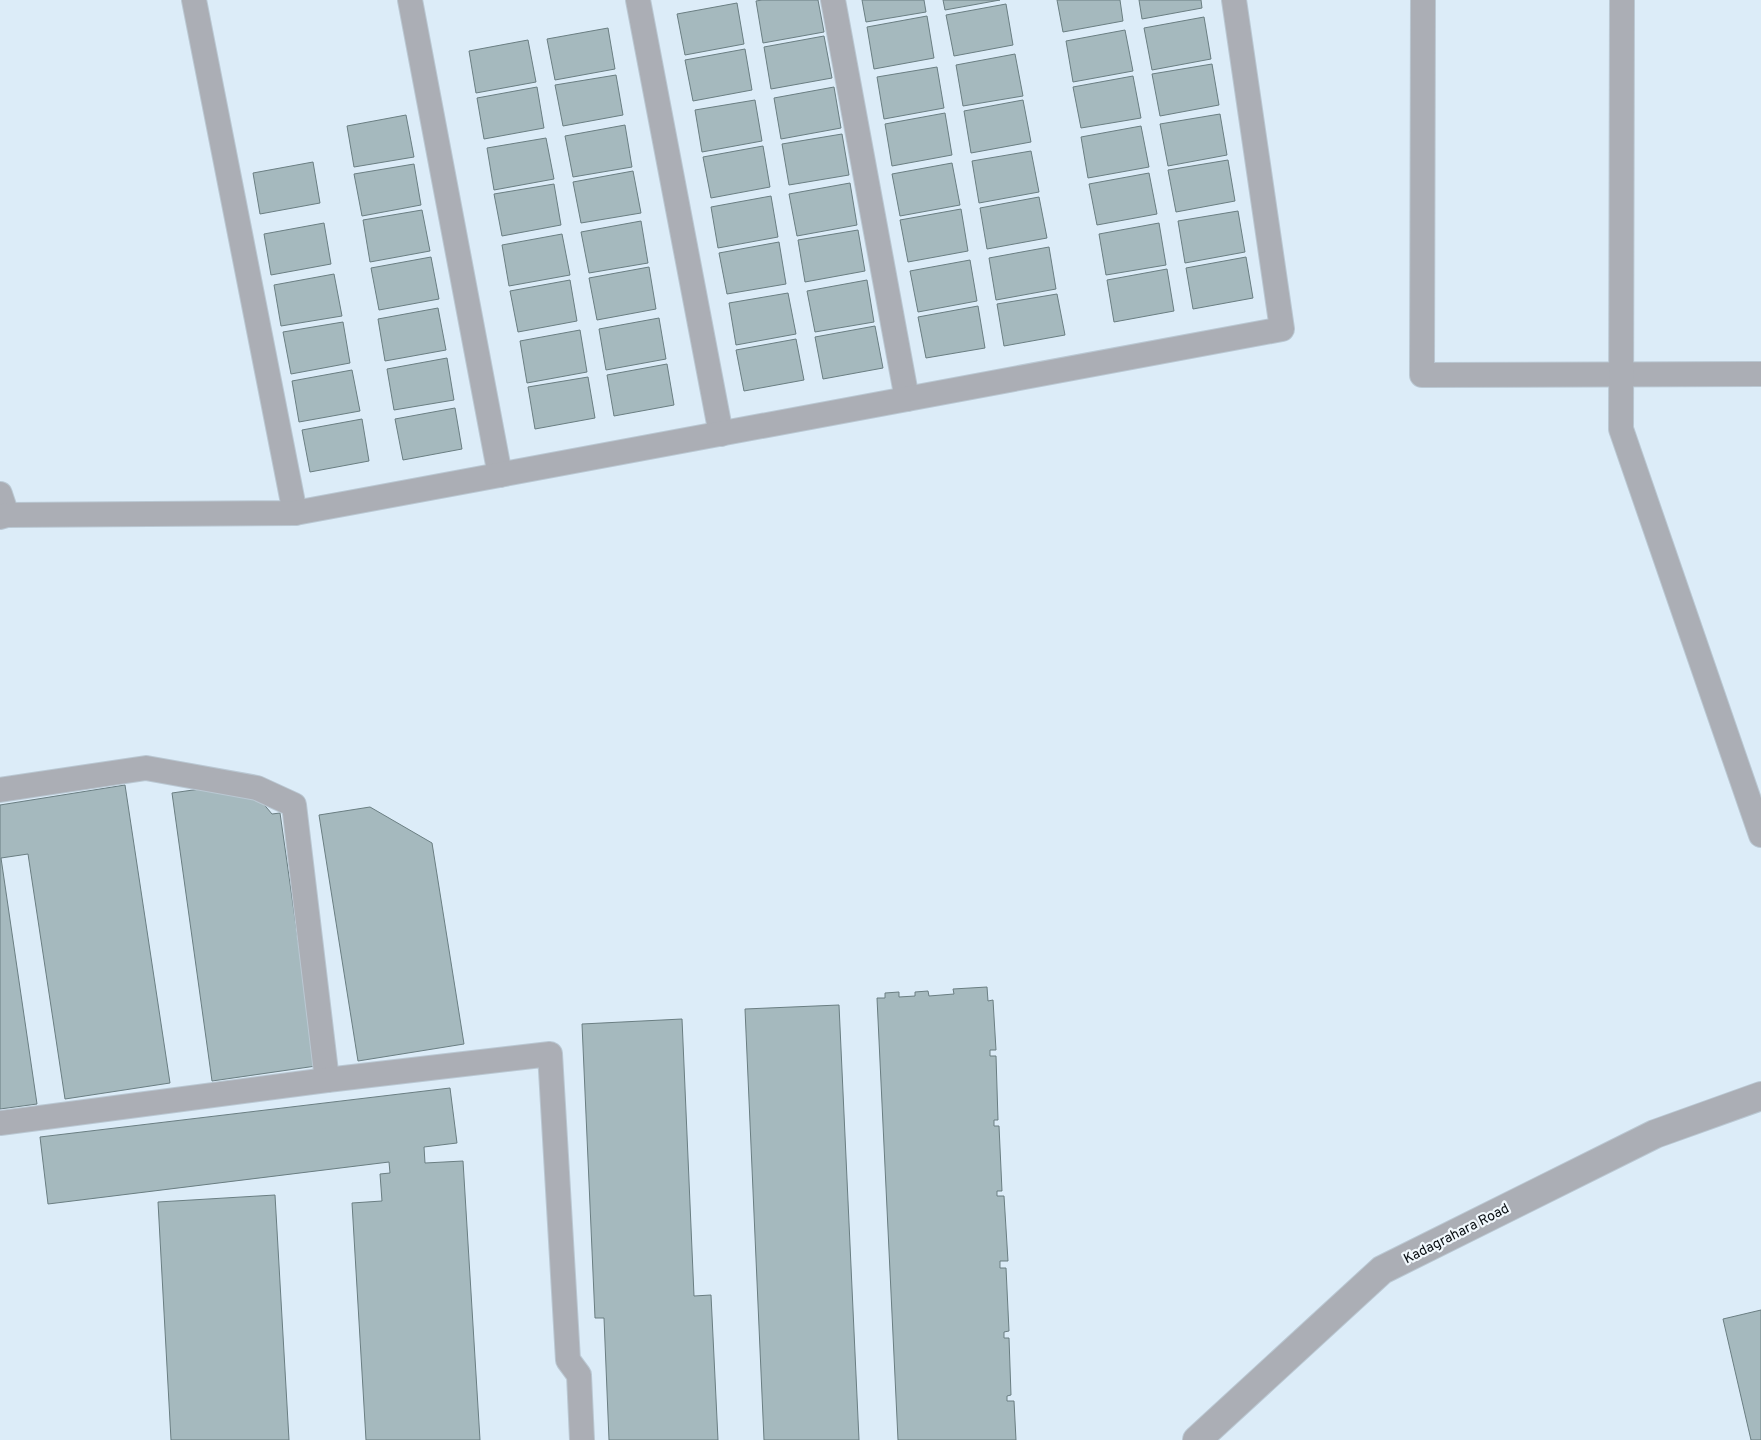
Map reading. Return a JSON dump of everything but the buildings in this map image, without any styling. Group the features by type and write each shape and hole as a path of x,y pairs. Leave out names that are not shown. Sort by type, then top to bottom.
{"street":[{"path":"194,0 296,513"},
{"path":"410,0 500,475"},
{"path":"638,0 721,434"},
{"path":"833,0 907,399"},
{"path":"2,509 296,513 1282,330 1234,0"},
{"path":"1423,0 1422,375 1761,374"},
{"path":"1622,0 1622,429 1761,835"},
{"path":"0,790 146,768 257,788 294,805 327,1080"},
{"path":"0,1123 327,1080 550,1054 568,1360 580,1375 582,1440"},
{"name":"Kadagrahara Road","path":"1196,1440 1382,1270 1655,1134 1761,1096"}]}
